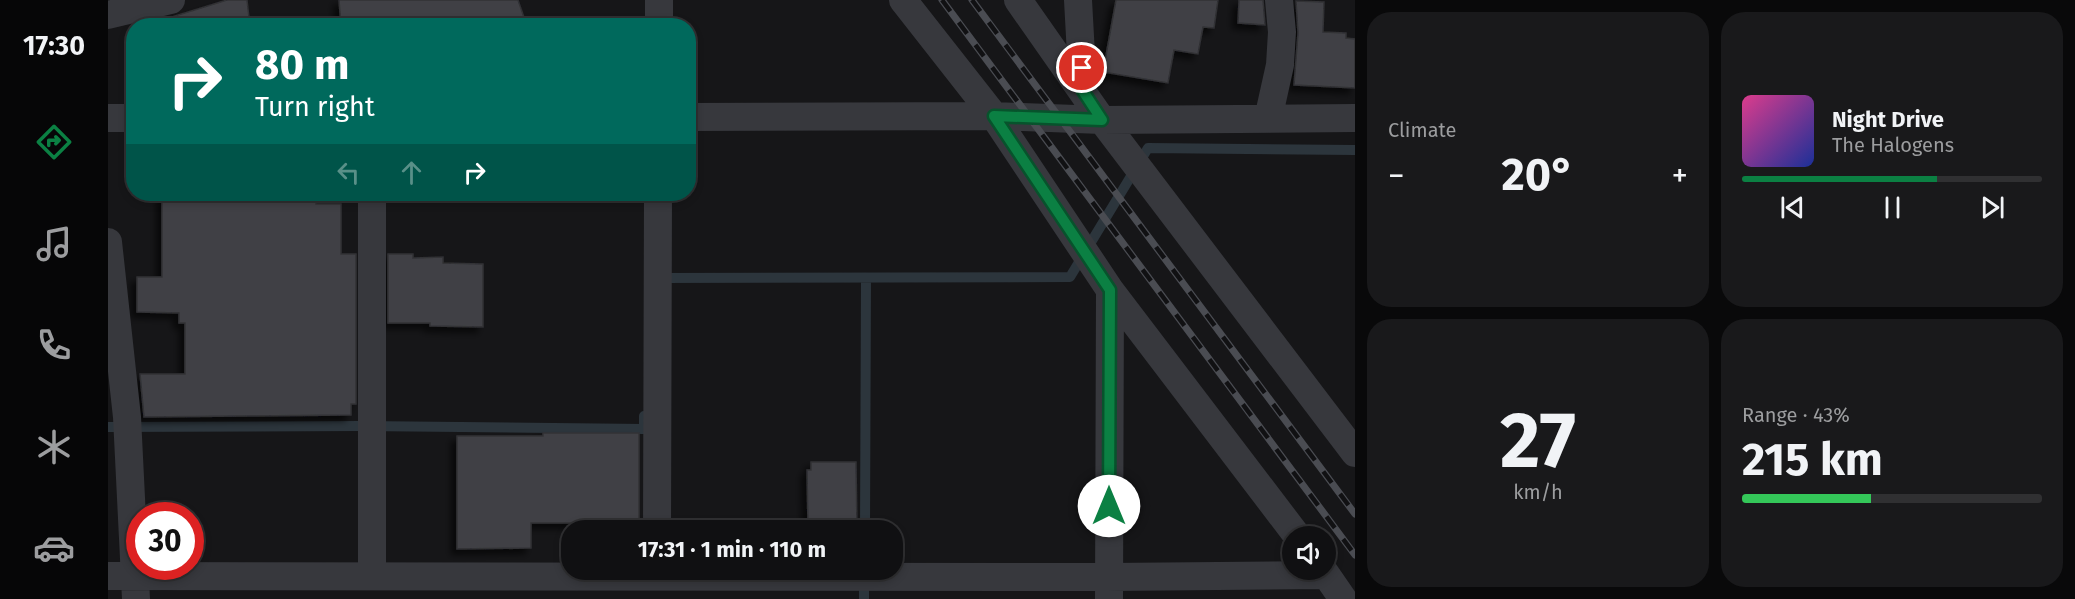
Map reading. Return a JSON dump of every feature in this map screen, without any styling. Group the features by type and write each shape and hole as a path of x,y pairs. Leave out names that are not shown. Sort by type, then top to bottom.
{"street":[{"path":"108,15 171,0"},
{"path":"659,0 659,18"},
{"path":"903,0 994,116 1110,290 1290,526"},
{"path":"1018,0 1102,120 1355,453"},
{"path":"1078,0 1083,91"},
{"path":"1269,119 1280,65 1282,32 1279,0"},
{"path":"696,117 994,116 1102,120 1355,118"},
{"path":"108,118 126,118"},
{"path":"372,201 372,576"},
{"path":"657,520 658,201"},
{"path":"108,242 127,417 126,584 372,576 1109,588 1282,575"},
{"path":"1109,588 1110,290"},
{"path":"1330,580 1343,599"}],"building":[{"path":"227,0 247,0 249,18 168,18"},
{"path":"339,0 518,0 524,18 340,18"},
{"path":"1116,0 1218,0 1214,28 1203,27 1198,54 1174,50 1168,83 1103,72"},
{"path":"1239,0 1263,0 1265,25 1238,23"},
{"path":"1296,1 1324,2 1323,32 1346,33 1346,38 1355,39 1355,88 1294,85 1298,33"},
{"path":"162,201 316,201 316,204 341,204 341,254 356,254 356,404 351,404 351,415 144,417 140,374 185,374 185,323 179,323 179,313 137,312 137,277 162,277"},
{"path":"388,254 413,254 413,258 443,257 443,263 483,264 483,327 388,323"},
{"path":"543,433 639,433 639,520 561,520 561,523 531,523 531,548 457,549 457,436 543,436"},
{"path":"811,462 856,462 857,520 808,520 807,470 811,470"}],"waterway":[{"path":"660,278 1070,277 1148,148 1355,150"},
{"path":"865,520 866,279"},
{"path":"108,427 362,426 644,429 644,416"},
{"path":"864,580 864,599"}],"railway":[{"path":"942,0 1355,555"},
{"path":"972,0 1355,514"}],"route":[{"path":"1082,68 1083,91 1102,120 994,116 1110,290 1109,506"}]}
